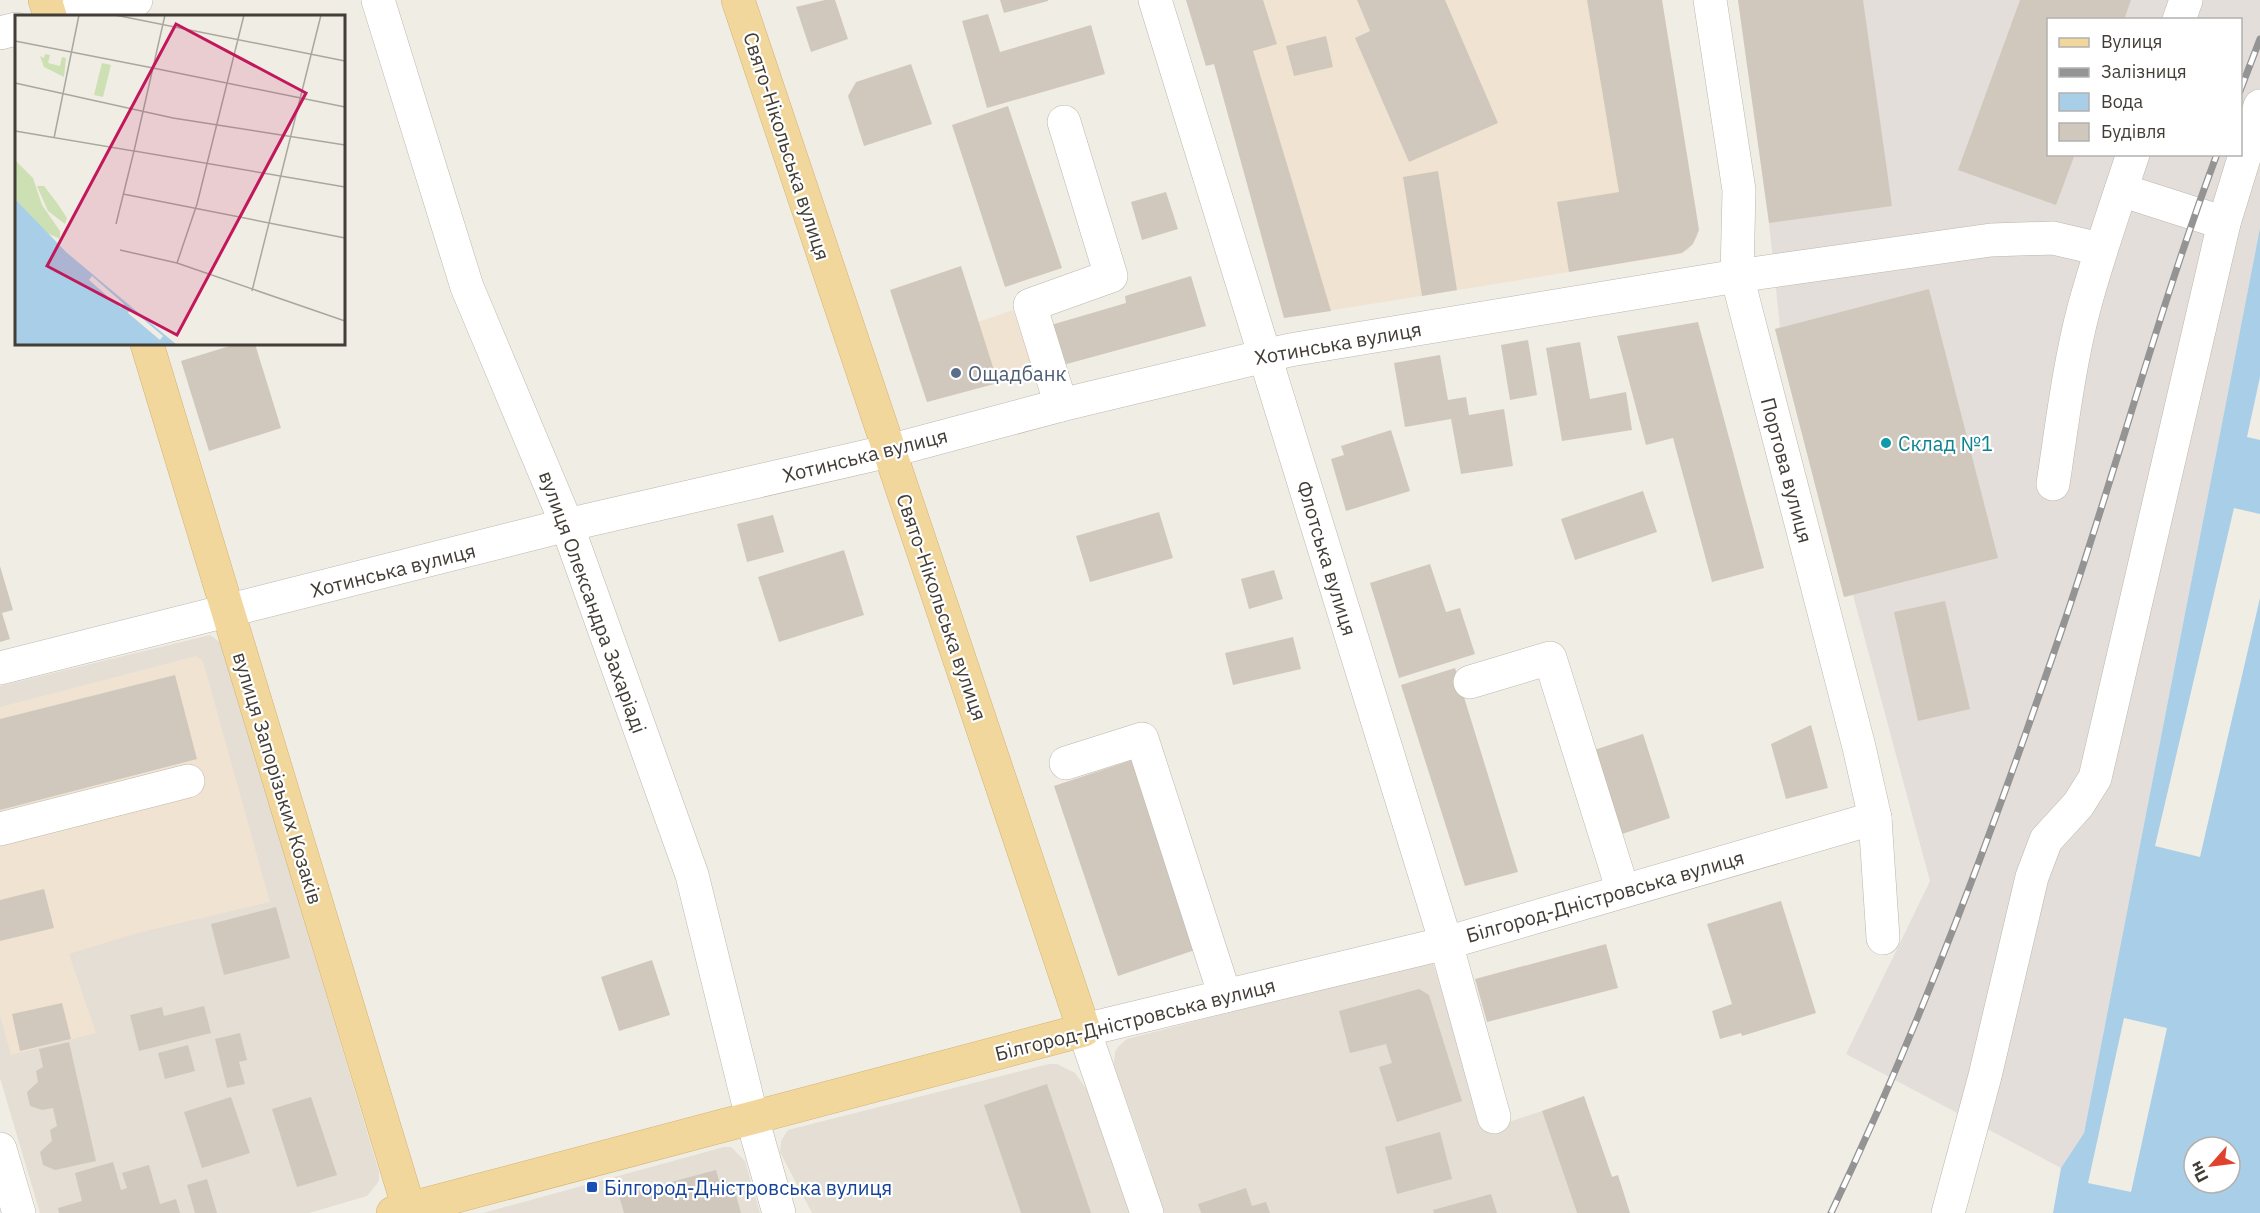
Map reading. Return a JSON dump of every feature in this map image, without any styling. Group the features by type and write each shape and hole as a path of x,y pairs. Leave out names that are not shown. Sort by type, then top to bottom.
{"main road":[{"path":"45,0 50,15"},
{"name":"Свято-Нікольська вулиця","path":"738,0 1084,1029"},
{"name":"вулиця Запорізьких Козаків","path":"147,345 404,1212"},
{"name":"Білгород-Дністровська вулиця","path":"404,1212 1084,1029"}],"street":[{"path":"72,15 136,0"},
{"name":"вулиця Олександра Захаріаді","path":"378,0 467,287 567,525 692,874 752,1118 779,1213"},
{"name":"Флотська вулиця","path":"1155,0 1446,943 1494,1117"},
{"name":"Портова вулиця","path":"1710,0 1739,190 1737,276 1859,747 1875,819 1883,938"},
{"path":"2180,18 2186,0"},
{"path":"0,33 15,29"},
{"path":"1948,1213 1985,1076 2032,877 2046,840 2078,805 2095,778 2224,223 2260,106"},
{"path":"1061,405 1030,305 1112,276 1064,122"},
{"path":"2053,484 2070,371 2100,249 2132,156"},
{"path":"2121,190 2224,223"},
{"name":"Хотинська вулиця","path":"0,668 567,525 889,451 1061,405 1264,356 1737,276 2011,238 2053,238 2100,249"},
{"path":"1470,682 1550,658 1623,891"},
{"path":"1066,763 1142,739 1225,996"},
{"path":"0,829 188,781"},
{"name":"Білгород-Дністровська вулиця","path":"1084,1029 1446,943 1875,819"},
{"name":"Свято-Нікольська вулиця","path":"1084,1029 1147,1213"},
{"path":"0,1149 19,1213"}],"shaded area":[{"path":"1186,0 1662,0 1698,222 1697,237 1688,250 1675,255 1284,318 1214,64 1206,66"},
{"path":"1738,0 2260,0 2260,228 2084,1133 2061,1168 1846,1054 1930,881 1853,595 1844,597 1775,329 1780,327 1769,223"},
{"path":"1013,310 1034,373 927,402 908,346"},
{"path":"210,635 220,642 223,649 379,1172 379,1181 367,1196 309,1213 40,1213 0,1078 0,686"},
{"path":"196,656 203,661 270,902 138,933 69,954 96,1033 11,1055 0,1016 0,707"},
{"path":"1432,960 1485,1130 1542,1111 1577,1213 1154,1213 1140,1175 1151,1170 1114,1065 1115,1052 1119,1046 1127,1039"},
{"path":"1049,1064 1057,1064 1075,1073 1090,1094 1133,1213 812,1213 780,1152 781,1141 788,1130"},
{"path":"724,1147 731,1147 745,1161 760,1213 483,1213"}],"water":[{"path":"2260,228 2260,1213 2053,1213 2061,1168 2084,1133"}],"pier":[{"path":"2260,377 2260,440 2247,437"},
{"path":"2234,508 2260,514 2260,598 2200,857 2155,846"},
{"path":"2124,1018 2167,1028 2131,1192 2088,1183"}],"building":[{"path":"835,0 848,39 811,52 796,7"},
{"path":"1000,0 1048,0 1048,1 1004,13"},
{"path":"1186,0 1263,0 1277,44 1253,51 1331,311 1284,318 1214,64 1206,66"},
{"path":"1357,0 1445,0 1498,123 1409,162 1355,38 1370,31"},
{"path":"1587,0 1662,0 1699,230 1693,244 1682,253 1569,272 1557,202 1619,192"},
{"path":"1738,0 1863,0 1892,206 1769,223"},
{"path":"2020,0 2131,0 2125,18 2047,18 2047,156 2074,156 2056,205 1958,170"},
{"path":"988,14 1000,52 1091,25 1105,74 987,108 962,21"},
{"path":"1326,36 1333,67 1294,76 1286,46"},
{"path":"911,64 932,124 864,146 848,96 856,82"},
{"path":"1008,106 1062,268 1005,287 952,125"},
{"path":"1438,171 1457,290 1422,296 1403,177"},
{"path":"1166,192 1178,229 1142,240 1131,202"},
{"path":"961,266 998,383 927,402 890,290"},
{"path":"1191,276 1206,326 1063,365 1051,325 1126,303 1125,296"},
{"name":"Склад №1","path":"1929,289 1998,558 1844,597 1775,329"},
{"path":"1698,322 1764,568 1712,582 1673,438 1646,445 1617,336"},
{"path":"1528,340 1537,395 1510,400 1501,345"},
{"path":"1580,342 1590,399 1626,392 1632,430 1562,441 1546,348"},
{"path":"233,345 255,345 281,428 209,451 181,361"},
{"path":"1440,355 1448,400 1466,397 1469,415 1504,409 1513,466 1461,474 1451,419 1405,427 1394,363"},
{"path":"1391,430 1410,491 1346,511 1331,459 1344,455 1341,446"},
{"path":"1643,491 1657,532 1575,560 1561,519"},
{"path":"1159,512 1173,558 1090,582 1076,536"},
{"path":"773,515 784,552 747,562 737,524"},
{"path":"844,550 864,615 779,642 758,577"},
{"path":"1430,564 1446,612 1460,608 1475,654 1399,678 1370,583"},
{"path":"0,566 13,610 2,613 10,639 0,642"},
{"path":"1274,570 1283,599 1249,609 1241,579"},
{"path":"1945,601 1970,709 1918,721 1894,612"},
{"path":"1293,637 1301,669 1233,685 1225,653"},
{"path":"1455,668 1518,872 1465,886 1401,685"},
{"path":"175,675 197,759 0,810 0,719"},
{"path":"1811,725 1828,788 1786,799 1771,744"},
{"path":"1643,734 1670,818 1619,835 1591,751"},
{"path":"1132,760 1195,950 1118,976 1054,786"},
{"path":"44,889 54,928 0,941 0,900"},
{"path":"1781,901 1816,1013 1742,1036 1741,1033 1720,1039 1712,1011 1732,1004 1707,924"},
{"path":"276,907 290,958 224,975 211,924"},
{"path":"1606,944 1618,988 1487,1022 1475,979"},
{"path":"652,960 670,1015 619,1031 601,977"},
{"path":"1419,989 1429,995 1462,1101 1397,1122 1379,1067 1392,1063 1386,1044 1350,1053 1339,1011"},
{"path":"62,1003 71,1039 20,1051 12,1014"},
{"path":"204,1006 211,1033 139,1051 130,1015 162,1007 164,1016"},
{"path":"240,1033 247,1060 239,1062 245,1084 227,1088 215,1039"},
{"path":"69,1042 96,1161 55,1170 43,1165 40,1152 52,1141 50,1130 57,1126 53,1108 42,1110 30,1106 27,1092 38,1082 36,1071 43,1067 39,1049"},
{"path":"188,1045 195,1071 165,1079 158,1053"},
{"path":"1047,1084 1091,1213 1021,1213 984,1105"},
{"path":"1584,1096 1612,1177 1618,1175 1630,1213 1577,1213 1542,1111"},
{"path":"231,1097 250,1153 202,1168 184,1112"},
{"path":"311,1097 337,1175 297,1187 272,1109"},
{"path":"1440,1132 1452,1179 1397,1194 1385,1147"},
{"path":"113,1162 121,1190 127,1188 122,1173 149,1165 160,1204 176,1199 180,1213 59,1213 58,1208 82,1201 75,1173"},
{"path":"716,1170 722,1191 734,1188 741,1213 624,1213 619,1196"},
{"path":"207,1179 217,1213 195,1213 187,1185"},
{"path":"1246,1188 1252,1206 1266,1202 1270,1213 1201,1213 1198,1204"},
{"path":"1491,1194 1497,1213 1434,1213 1433,1210"}],"railway":[{"path":"2242,86 2260,39"},
{"path":"1831,1213 1927,995 2012,773 2064,623 2157,329 2216,156"}],"place":[{"name":"Ощадбанк","path":"956,373"},
{"name":"Склад №1","path":"1886,443"},
{"name":"Білгород-Дністровська вулиця","path":"592,1187"}]}
